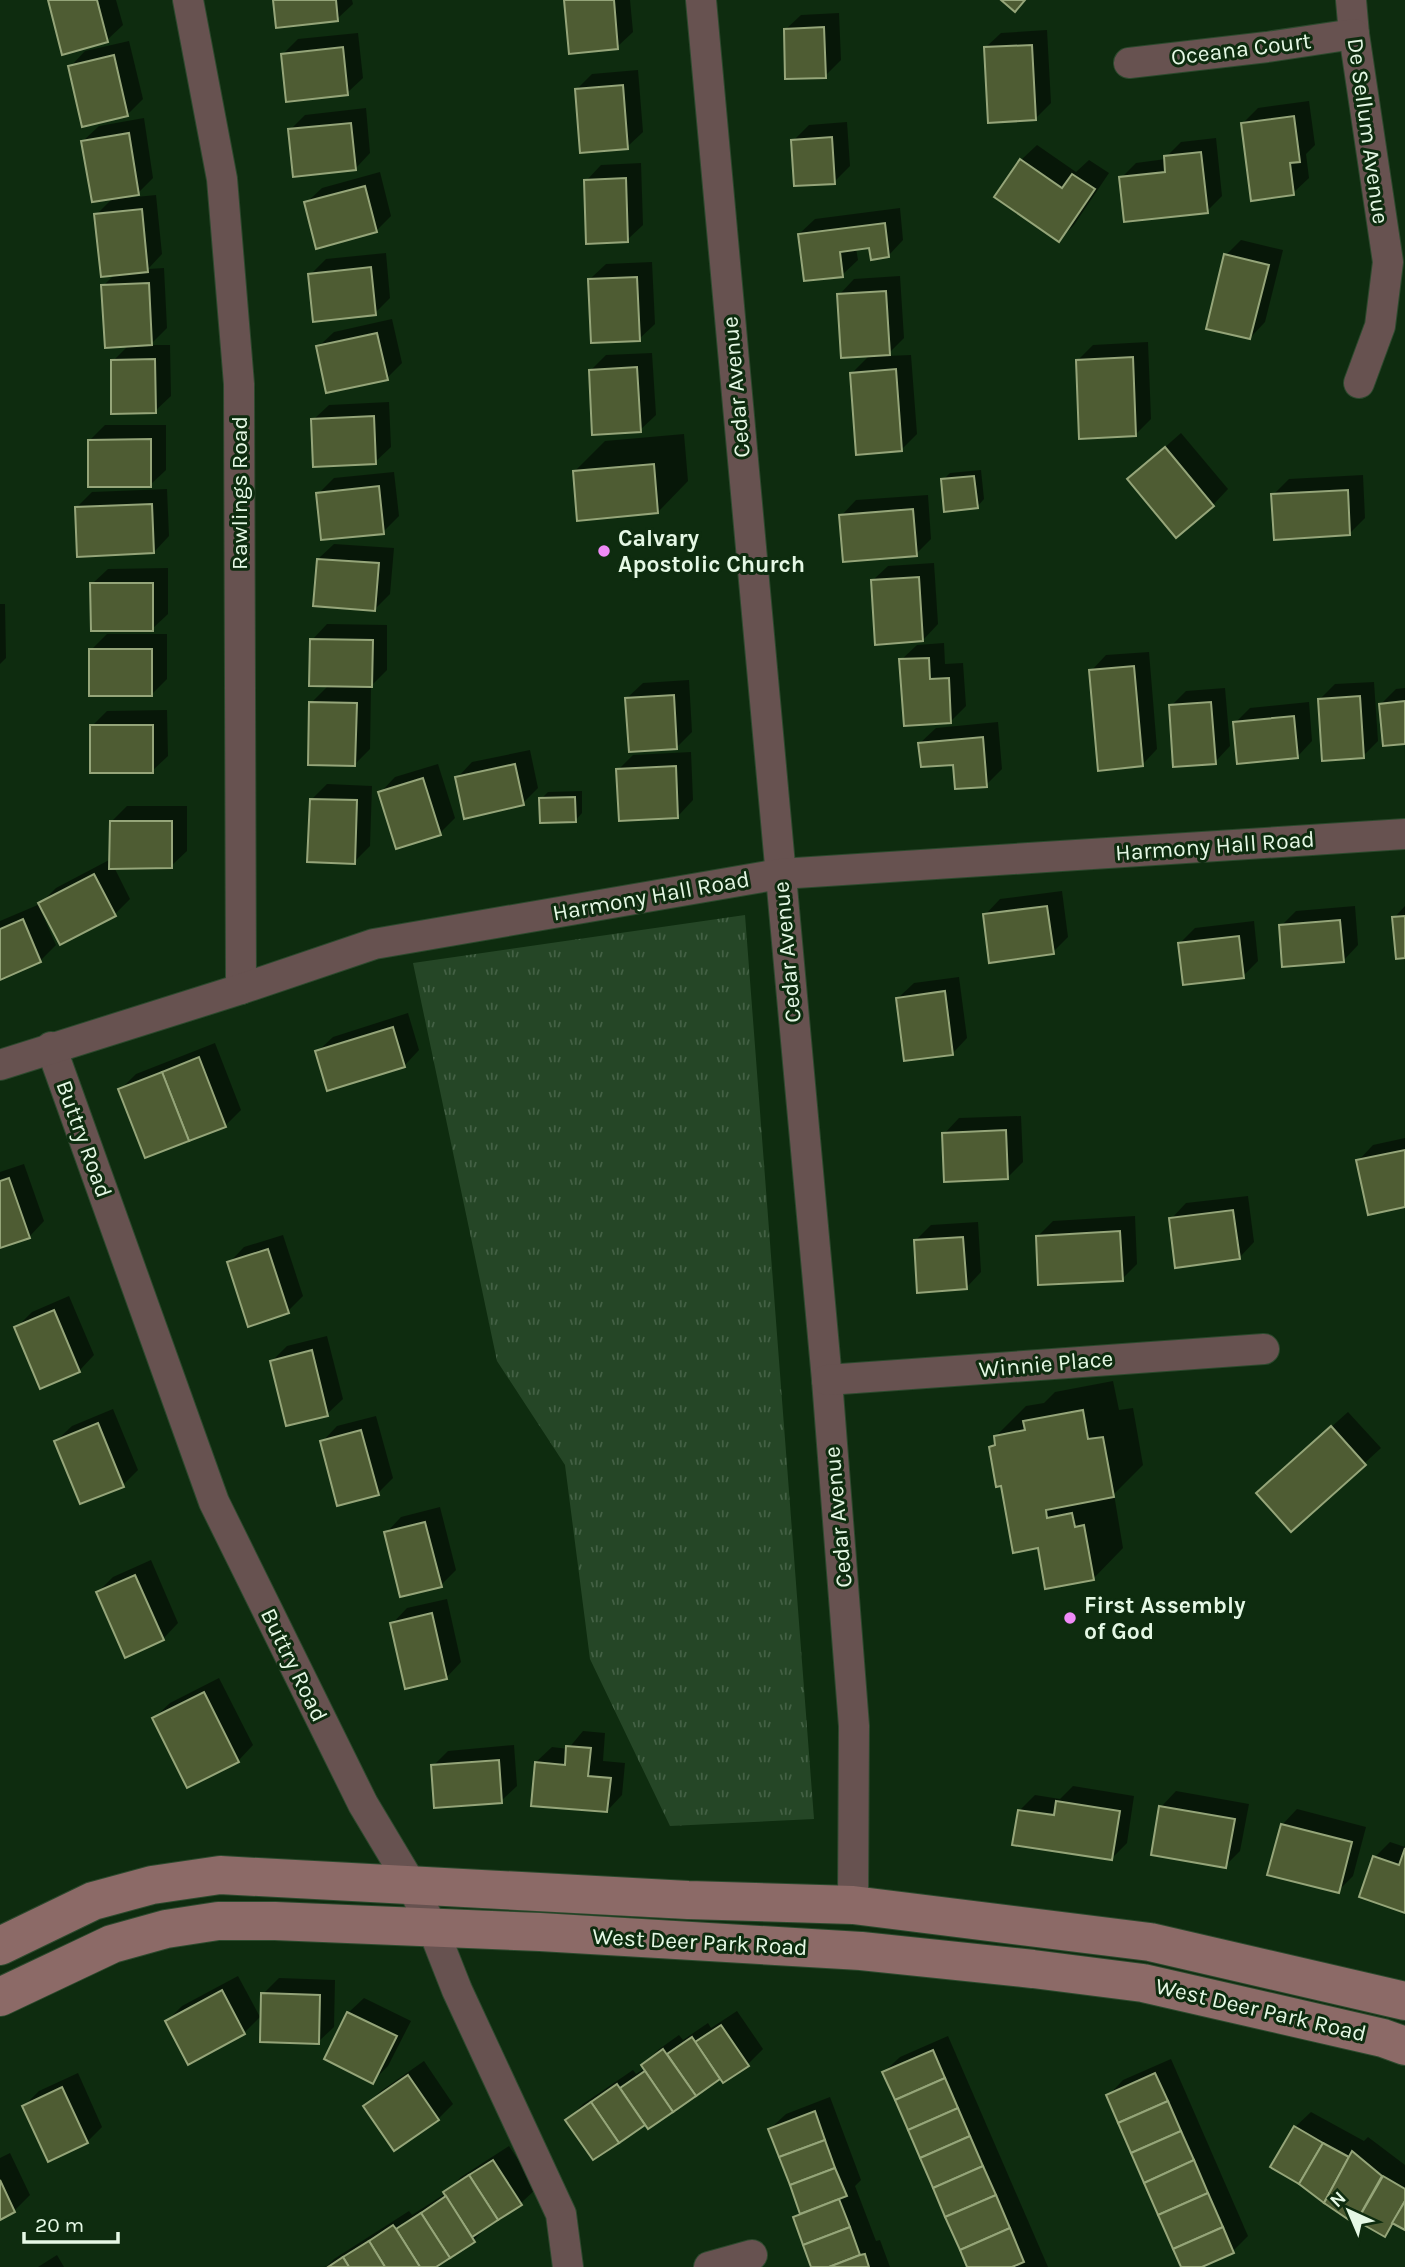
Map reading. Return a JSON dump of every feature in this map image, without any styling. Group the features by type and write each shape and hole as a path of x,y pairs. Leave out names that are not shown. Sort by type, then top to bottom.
{"street":[{"name":"Rawlings Road","path":"188,0 222,179 239,384 240,989"},
{"name":"Cedar Avenue","path":"701,0 827,1380 854,1726 853,1905"},
{"name":"De Sellum Avenue","path":"1351,0 1353,34 1388,262 1380,326 1359,383"},
{"name":"Oceana Court","path":"1129,63 1353,34"},
{"name":"Harmony Hall Road","path":"0,1065 373,944 780,874 1405,834"},
{"name":"Buttry Road","path":"51,1047 214,1502 363,1804 412,1886 433,1929 457,1990 561,2214 568,2267"},
{"name":"Winnie Place","path":"827,1380 1264,1349"},
{"name":"West Deer Park Road","path":"0,1946 93,1901 152,1885 220,1875 688,1900 853,1905 1150,1942 1405,2001"},
{"name":"West Deer Park Road","path":"0,1997 112,1944 166,1929 205,1923 275,1922 540,1933 861,1951 1033,1969 1143,1983 1383,2038 1405,2046"},
{"path":"709,2267 752,2255"}],"green space":[{"path":"745,915 814,1819 670,1826 590,1659 565,1465 497,1361 413,963"}],"building":[{"path":"48,0 97,0 108,42 62,55"},
{"path":"273,0 336,0 338,21 276,28"},
{"path":"564,0 614,0 618,49 569,54"},
{"path":"1001,0 1025,0 1015,12"},
{"path":"824,27 826,78 785,79 784,29"},
{"path":"1032,45 1036,120 988,123 984,47"},
{"path":"343,47 348,95 286,102 281,54"},
{"path":"114,55 128,116 82,127 68,66"},
{"path":"623,85 628,149 580,153 575,89"},
{"path":"1294,116 1300,162 1290,163 1294,195 1251,201 1241,123"},
{"path":"351,123 356,170 293,177 288,129"},
{"path":"129,133 139,195 92,202 81,141"},
{"path":"832,137 835,184 794,186 791,140"},
{"path":"1201,152 1208,213 1124,222 1119,177 1165,172 1164,156"},
{"path":"1020,159 1062,188 1072,174 1095,189 1059,242 994,197"},
{"path":"626,178 628,242 586,244 584,180"},
{"path":"365,186 377,232 316,249 304,202"},
{"path":"142,209 148,272 101,277 94,214"},
{"path":"885,223 889,257 871,260 869,248 840,252 843,277 804,281 798,234"},
{"path":"1224,254 1269,265 1250,339 1206,329"},
{"path":"371,267 376,315 313,322 308,274"},
{"path":"637,277 640,341 591,343 588,279"},
{"path":"149,283 152,345 105,348 101,285"},
{"path":"886,291 890,355 841,358 837,294"},
{"path":"377,333 388,380 326,393 316,346"},
{"path":"1133,357 1136,436 1079,439 1076,360"},
{"path":"155,359 156,413 111,414 111,360"},
{"path":"637,367 641,432 592,435 589,370"},
{"path":"896,369 902,451 856,455 850,373"},
{"path":"374,416 376,464 313,467 311,419"},
{"path":"151,439 151,487 88,487 88,440"},
{"path":"1165,447 1214,506 1176,538 1127,479"},
{"path":"654,464 658,513 577,521 573,471"},
{"path":"974,476 978,508 944,512 941,479"},
{"path":"379,486 384,534 321,540 316,493"},
{"path":"1348,490 1350,535 1274,540 1271,494"},
{"path":"152,504 154,553 77,557 75,507"},
{"path":"913,509 917,556 843,562 839,515"},
{"path":"317,559 379,563 375,611 313,606"},
{"path":"919,577 923,641 875,645 871,580"},
{"path":"90,583 153,583 153,631 91,631"},
{"path":"310,639 373,640 372,687 309,686"},
{"path":"89,649 152,649 152,696 89,696"},
{"path":"929,658 930,679 949,678 951,723 904,726 899,659"},
{"path":"1134,666 1143,766 1098,771 1089,670"},
{"path":"674,695 677,749 629,752 625,698"},
{"path":"1360,696 1364,758 1322,761 1318,699"},
{"path":"1405,701 1405,744 1383,746 1379,704"},
{"path":"309,702 357,703 355,766 308,765"},
{"path":"1211,702 1216,764 1173,767 1169,705"},
{"path":"1294,716 1298,758 1237,764 1233,722"},
{"path":"90,725 153,725 153,773 90,773"},
{"path":"983,737 987,787 955,789 953,765 921,767 918,743"},
{"path":"515,764 524,805 464,819 455,777"},
{"path":"676,766 678,818 619,821 616,769"},
{"path":"423,778 441,835 396,849 378,792"},
{"path":"575,797 576,822 540,823 539,798"},
{"path":"310,799 357,800 355,864 307,862"},
{"path":"110,821 172,821 172,868 109,869"},
{"path":"94,874 116,916 60,945 38,903"},
{"path":"1047,906 1054,954 989,963 983,914"},
{"path":"1405,916 1405,958 1396,959 1392,917"},
{"path":"23,919 41,962 0,980 0,929"},
{"path":"1340,920 1344,962 1282,967 1279,925"},
{"path":"1239,936 1244,978 1183,985 1178,943"},
{"path":"945,991 953,1055 904,1061 896,998"},
{"path":"393,1027 405,1067 327,1091 315,1051"},
{"path":"199,1057 226,1127 189,1141 162,1072"},
{"path":"162,1072 189,1141 145,1158 118,1089"},
{"path":"1006,1130 1008,1179 944,1182 942,1133"},
{"path":"1405,1150 1405,1207 1368,1215 1356,1160"},
{"path":"9,1178 30,1238 0,1248 0,1181"},
{"path":"1233,1210 1240,1259 1175,1268 1169,1218"},
{"path":"1120,1231 1123,1281 1038,1285 1036,1236"},
{"path":"963,1237 967,1289 917,1293 914,1240"},
{"path":"268,1249 289,1313 248,1327 227,1262"},
{"path":"54,1310 80,1372 40,1389 14,1327"},
{"path":"312,1350 328,1416 286,1426 270,1361"},
{"path":"1083,1410 1088,1439 1103,1437 1114,1497 1046,1510 1047,1518 1072,1513 1075,1527 1084,1525 1094,1580 1045,1589 1038,1548 1013,1553 1001,1486 996,1487 989,1447 995,1445 994,1436 1025,1430 1023,1421"},
{"path":"98,1423 124,1487 80,1504 54,1441"},
{"path":"1331,1426 1366,1465 1291,1532 1256,1493"},
{"path":"361,1430 379,1495 337,1506 320,1441"},
{"path":"425,1522 442,1587 400,1597 384,1532"},
{"path":"135,1575 164,1640 125,1658 96,1592"},
{"path":"432,1613 447,1679 405,1689 390,1623"},
{"path":"204,1692 239,1762 187,1788 152,1718"},
{"path":"566,1746 591,1748 588,1776 611,1778 607,1812 531,1806 535,1762 565,1765"},
{"path":"499,1760 502,1803 434,1808 431,1765"},
{"path":"1056,1801 1120,1811 1112,1860 1012,1845 1018,1810 1054,1815"},
{"path":"1159,1806 1235,1819 1226,1868 1151,1855"},
{"path":"1281,1824 1352,1842 1339,1893 1267,1875"},
{"path":"1405,1848 1405,1913 1359,1897 1373,1856 1399,1865"},
{"path":"222,1990 245,2034 188,2065 165,2021"},
{"path":"261,1993 320,1995 319,2044 260,2042"},
{"path":"347,2012 397,2036 373,2084 324,2059"},
{"path":"721,2025 749,2066 723,2083 695,2042"},
{"path":"692,2037 720,2079 696,2096 667,2054"},
{"path":"663,2049 696,2096 673,2112 641,2065"},
{"path":"933,2050 945,2078 895,2100 882,2072"},
{"path":"645,2071 673,2112 648,2129 620,2088"},
{"path":"1155,2073 1168,2101 1118,2123 1106,2095"},
{"path":"408,2075 439,2120 394,2151 363,2106"},
{"path":"945,2078 958,2108 908,2130 895,2100"},
{"path":"617,2084 645,2125 619,2143 591,2102"},
{"path":"62,2087 88,2143 48,2162 22,2106"},
{"path":"1168,2101 1181,2131 1131,2153 1118,2123"},
{"path":"591,2102 619,2143 593,2160 565,2120"},
{"path":"958,2108 970,2136 920,2158 908,2130"},
{"path":"815,2111 825,2140 779,2157 768,2129"},
{"path":"1294,2126 1323,2143 1299,2184 1270,2167"},
{"path":"1181,2131 1194,2160 1144,2183 1131,2153"},
{"path":"970,2136 983,2166 933,2188 920,2158"},
{"path":"825,2140 835,2168 790,2185 779,2157"},
{"path":"1323,2143 1349,2157 1324,2203 1299,2184"},
{"path":"1352,2151 1382,2176 1355,2224 1324,2203"},
{"path":"493,2160 522,2205 498,2220 469,2175"},
{"path":"1194,2160 1208,2193 1158,2215 1144,2183"},
{"path":"983,2166 996,2195 945,2217 933,2188"},
{"path":"835,2168 847,2196 800,2214 790,2185"},
{"path":"469,2175 498,2220 472,2237 443,2192"},
{"path":"1383,2176 1405,2189 1405,2201 1385,2237 1357,2221"},
{"path":"0,2180 15,2212 0,2220"},
{"path":"1208,2193 1223,2227 1173,2249 1158,2215"},
{"path":"996,2195 1010,2228 960,2250 945,2217"},
{"path":"446,2196 475,2242 450,2258 421,2213"},
{"path":"839,2199 850,2227 803,2245 793,2217"},
{"path":"1405,2201 1405,2230 1392,2223"},
{"path":"421,2213 450,2258 436,2267 420,2267 396,2229"},
{"path":"393,2225 420,2267 385,2267 369,2241"},
{"path":"850,2227 860,2255 829,2267 811,2267 803,2245"},
{"path":"1223,2227 1234,2253 1202,2267 1181,2267 1173,2249"},
{"path":"1010,2228 1024,2262 1012,2267 967,2267 960,2250"},
{"path":"369,2241 385,2267 349,2267 343,2257"},
{"path":"865,2254 869,2267 829,2267 860,2255"},
{"path":"343,2257 349,2267 328,2267"}],"place":[{"name":"Calvary Apostolic Church","path":"604,551"},
{"name":"First Assembly of God","path":"1070,1618"}]}
